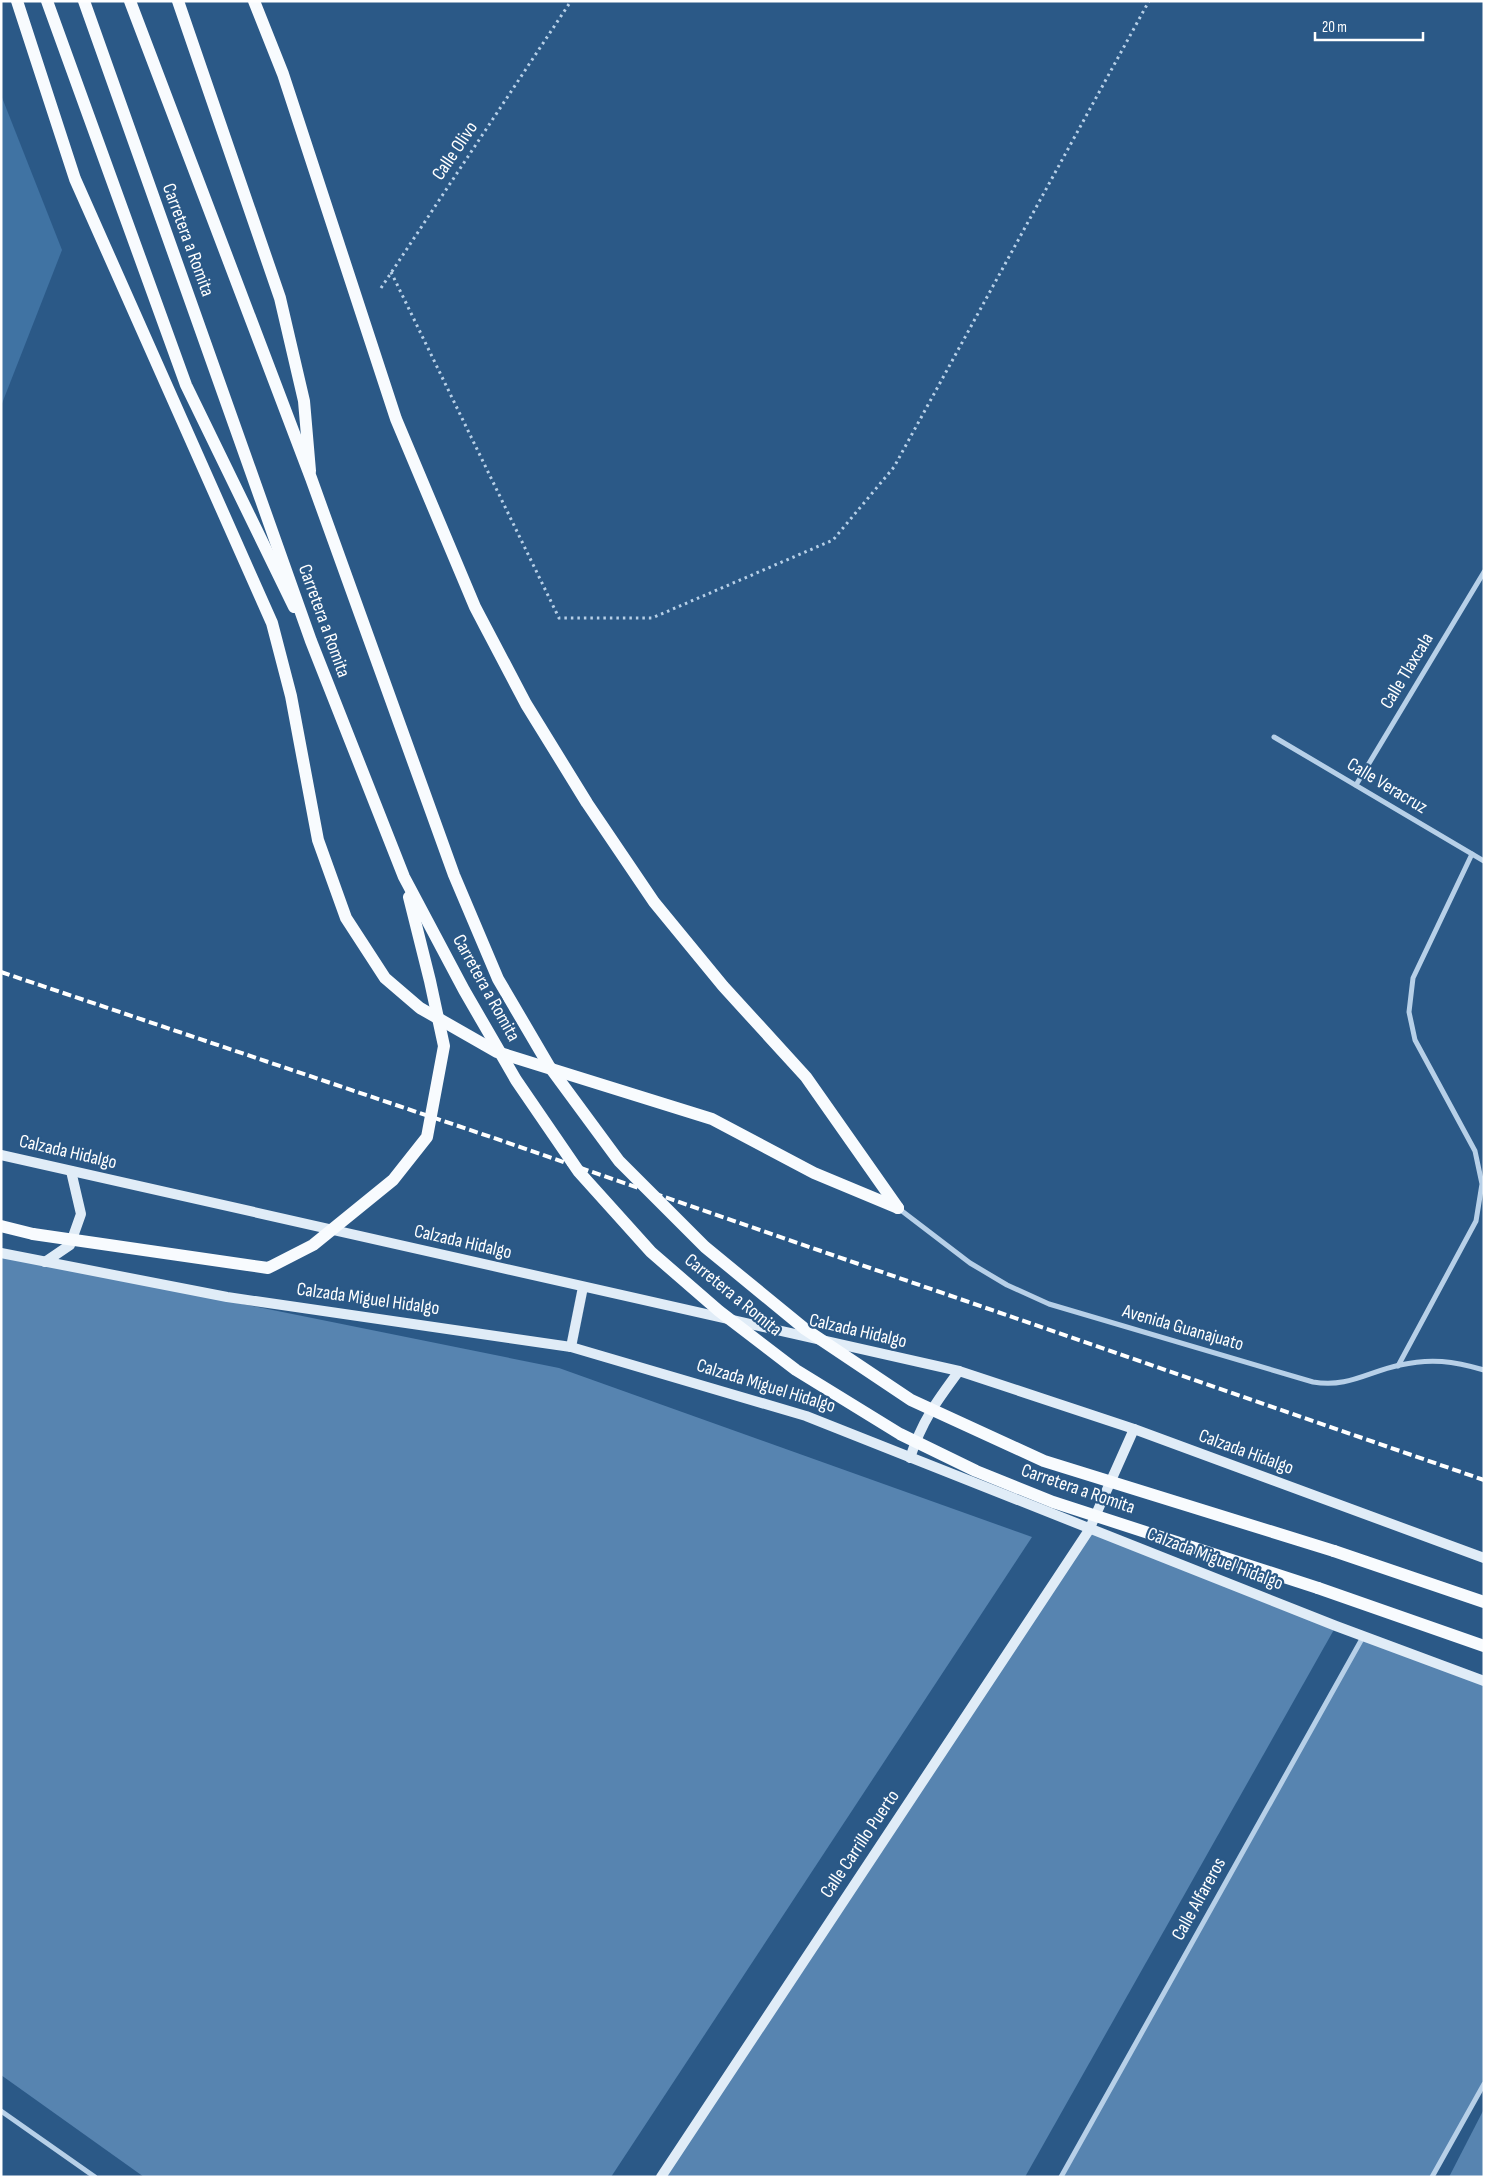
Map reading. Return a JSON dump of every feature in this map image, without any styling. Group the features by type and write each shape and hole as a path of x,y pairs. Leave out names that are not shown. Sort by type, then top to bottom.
{"main road":[{"path":"17,1 75,178 272,623 291,696 318,840 346,918 385,978 420,1008 497,1052 712,1119 814,1173 898,1208"},
{"path":"47,1 186,385 310,641"},
{"name":"Carretera a Romita","path":"84,1 310,641 404,877 464,990 516,1080 579,1172 651,1252 719,1311 796,1370 900,1434 976,1471 1053,1502 1318,1588 1484,1646"},
{"name":"Carretera a Romita","path":"130,1 311,478 454,875 498,979 549,1066 619,1160 705,1247 805,1329 911,1400 1044,1462 1334,1551 1484,1602"},
{"path":"178,1 280,298 304,400 311,478"},
{"path":"254,1 283,74 396,419 475,607 526,704 587,803 654,902 723,986 806,1076 898,1208"},
{"path":"1,1226 32,1234 268,1268 313,1245 393,1180 427,1137 444,1046 404,877"}],"street":[{"name":"Calle Tlaxcala","path":"1356,785 1484,572"},
{"path":"1478,582 1484,586"},
{"name":"Calle Veracruz","path":"1274,737 1484,861"},
{"path":"1398,1366 1476,1221 1482,1184 1475,1150 1415,1040 1409,1012 1413,978 1472,854"},
{"name":"Calzada Hidalgo","path":"1,1155 959,1372 1134,1430 1484,1558"},
{"path":"45,1262 70,1245 81,1214 71,1171"},
{"name":"Avenida Guanajuato","path":"898,1208 970,1263 1007,1285 1050,1304 1313,1382 1331,1385 1398,1366 1441,1360 1484,1370"},
{"name":"Calzada Miguel Hidalgo","path":"1,1253 227,1297 571,1348 806,1416 1089,1530 1363,1637 1484,1681"},
{"path":"571,1348 583,1287"},
{"path":"910,1458 920,1429 936,1402 959,1372"},
{"name":"Calle Carrillo Puerto","path":"660,2177 1089,1530 1134,1430"},
{"name":"Calle Alfareros","path":"1061,2177 1363,1637"},
{"path":"1432,2177 1484,2084"},
{"path":"1,2111 95,2177"}],"path":[{"name":"Calle Olivo","path":"362,316 571,1"},
{"path":"392,272 559,618 652,618 833,540 894,468 1149,1"}],"shaded area":[{"path":"1,95 62,250 1,406"}],"building":[{"path":"1,1255 559,1368 1032,1537 611,2177 144,2177 1,2075"},
{"path":"1089,1530 1336,1626 1025,2177 656,2177"},
{"path":"1363,1637 1484,1681 1484,2084 1432,2177 1061,2177"},
{"path":"1484,2109 1484,2177 1449,2177"}],"railway":[{"path":"1,972 491,1137 1484,1480"}]}
